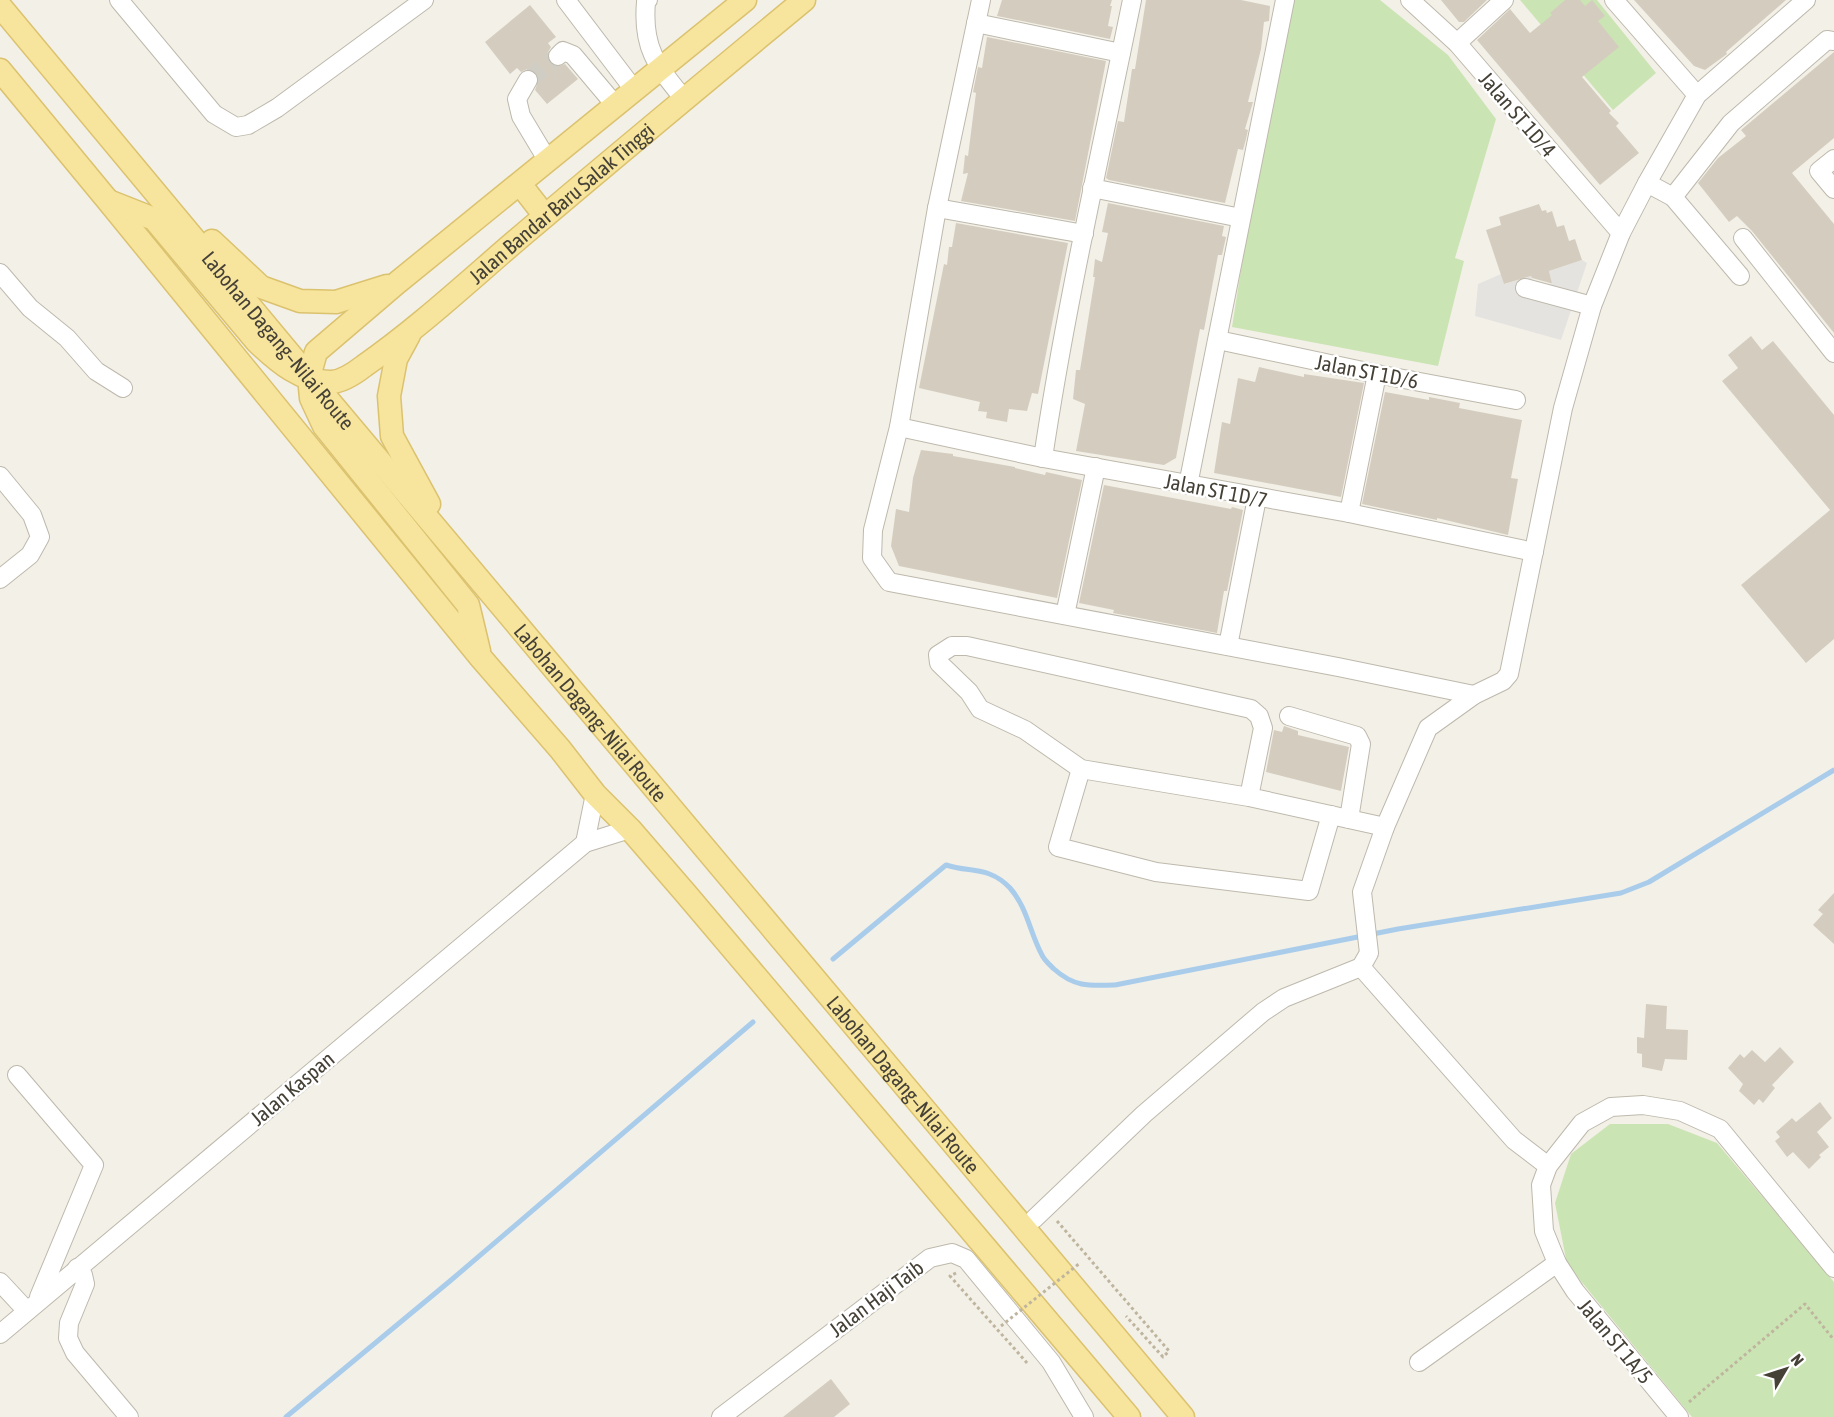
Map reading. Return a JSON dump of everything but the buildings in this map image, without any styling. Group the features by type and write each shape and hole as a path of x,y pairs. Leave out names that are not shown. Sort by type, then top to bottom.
{"main road":[{"path":"481,658 468,605 324,426 311,398 309,377 316,352 398,282 745,0"},
{"name":"Jalan Bandar Baru Salak Tinggi","path":"309,377 332,382 345,378 364,366 804,0"},
{"name":"Labohan Dagang–Nilai Route","path":"0,6 1183,1417"},
{"name":"Labohan Dagang–Nilai Route","path":"0,70 481,658 560,749 594,794 630,830 1129,1417"},
{"path":"520,184 544,216"},
{"path":"151,186 261,287 300,301 336,302 398,282"},
{"path":"110,202 154,219 257,342 291,370 309,377"},
{"path":"414,326 396,359 389,396 392,436 431,508 488,589"}],"street":[{"path":"119,0 214,114 236,127 248,125 277,108 424,0"},
{"path":"566,0 635,91"},
{"path":"981,0 937,208 899,427 873,530 872,558 889,582 1474,695"},
{"path":"1043,458 1054,385 1092,188 1132,0"},
{"path":"1188,485 1285,0"},
{"name":"Jalan ST 1D/4","path":"1410,0 1457,43 1621,233"},
{"path":"1457,43 1504,0"},
{"path":"1614,0 1697,96"},
{"path":"1040,1214 1144,1114 1263,1012 1284,998 1361,967 1368,953 1362,892 1385,827 1428,728 1474,695 1503,681 1509,674 1563,408 1592,306 1621,233 1697,96 1805,0"},
{"path":"646,1 644,22 647,39 660,70 684,99"},
{"path":"976,23 1121,53"},
{"path":"1673,197 1731,123 1827,40 1834,41"},
{"path":"558,56 563,51 573,55 616,106"},
{"path":"528,80 517,99 521,116 548,161"},
{"path":"1834,159 1819,171 1834,189"},
{"path":"1647,183 1673,197 1740,276"},
{"path":"1092,188 1241,218"},
{"path":"937,208 1084,234"},
{"path":"1743,238 1834,353"},
{"path":"0,273 30,308 67,338 96,371 123,388"},
{"path":"1526,288 1592,306"},
{"name":"Jalan ST 1D/6","path":"1218,340 1377,374 1516,400"},
{"path":"1348,513 1377,374"},
{"name":"Jalan ST 1D/7","path":"899,427 1043,458 1348,513 1534,552"},
{"path":"1065,615 1096,467"},
{"path":"0,476 32,515 40,537 30,555 0,579"},
{"path":"1228,646 1257,498"},
{"path":"1249,797 1263,728 1259,716 1251,709 967,646 952,646 938,655 939,663 969,692 980,709 1025,730 1081,769 1249,797 1385,827"},
{"path":"1289,716 1357,736 1361,744 1349,819"},
{"path":"1081,769 1058,847 1156,872 1309,891 1331,816"},
{"path":"594,794 585,843 630,830"},
{"name":"Jalan Kaspan","path":"0,1334 585,843"},
{"path":"1361,967 1514,1140 1548,1166 1582,1123 1611,1107 1642,1105 1680,1111 1720,1129 1834,1268"},
{"path":"0,1282 32,1306 94,1165 17,1075"},
{"name":"Jalan ST 1A/5","path":"1548,1166 1541,1185 1545,1231 1557,1263 1575,1291 1678,1415"},
{"name":"Jalan Haji Taib","path":"721,1417 930,1258 952,1253 966,1259 1051,1362 1084,1417"},
{"path":"1419,1362 1557,1263"},
{"path":"77,1268 83,1275 85,1284 69,1323 68,1338 75,1353 129,1417"},
{"path":"1085,1366 1120,1417"}],"path":[{"path":"1040,1214 1170,1351 1163,1357 1125,1315"},
{"path":"1001,1326 1080,1263"},
{"path":"1678,1415 1805,1304 1834,1340"}],"green space":[{"path":"1294,0 1380,0 1448,55 1496,119 1455,258 1464,261 1438,366 1232,327 1249,219"},
{"path":"1520,0 1597,0 1656,73 1613,110"},
{"path":"1610,1124 1668,1124 1717,1143 1834,1282 1834,1417 1692,1417 1567,1264 1555,1203 1571,1154"}],"shaded area":[{"path":"1582,260 1587,263 1561,340 1475,316 1478,284 1501,274 1505,284 1531,276 1535,288 1552,283 1549,271"}],"waterway":[{"path":"833,959 946,865 987,873 1002,881 1016,895 1038,947 1047,962 1068,979 1082,984 1097,985 1115,985 1398,929 1621,893 1649,882 1834,770"},
{"path":"286,1417 450,1281 753,1022"}],"tunnel":[{"path":"528,80 558,56"}]}
